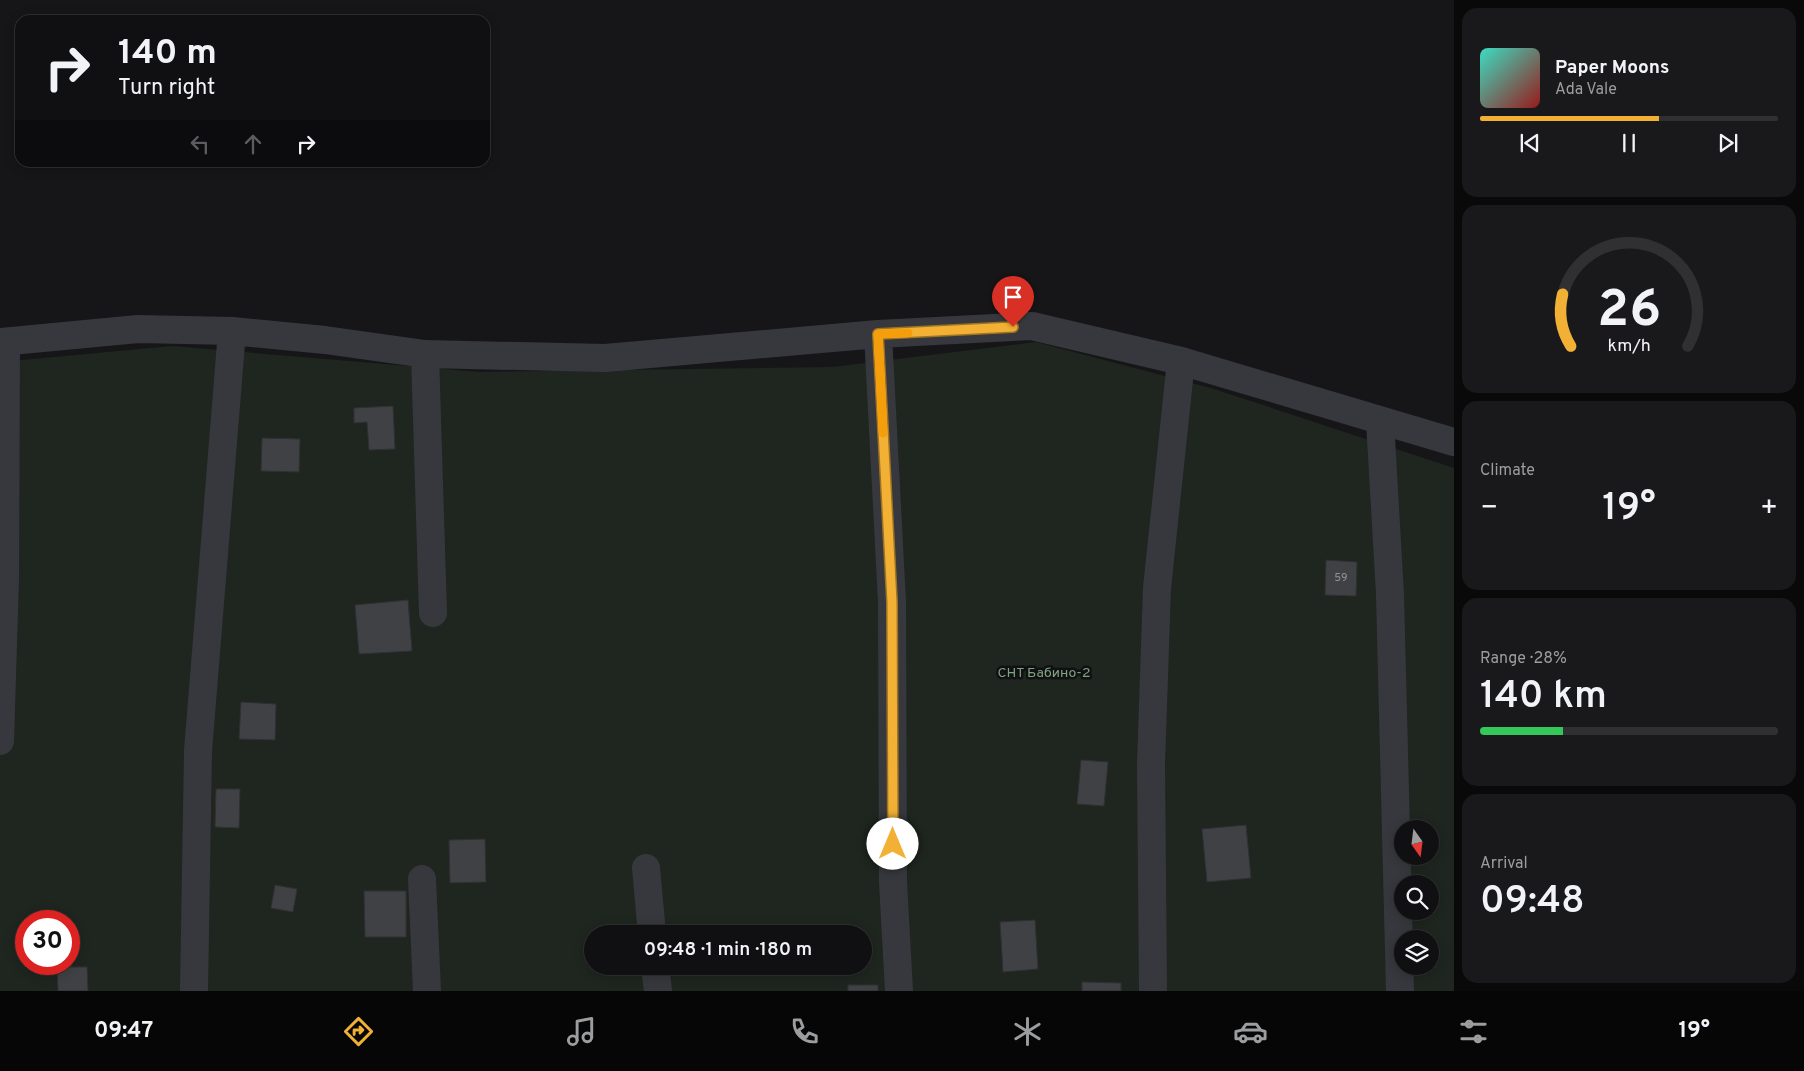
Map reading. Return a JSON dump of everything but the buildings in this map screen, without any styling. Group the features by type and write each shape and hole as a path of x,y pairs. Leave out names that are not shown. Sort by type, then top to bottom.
{"street":[{"path":"0,741 5,578 3,342 138,329 232,332 325,340 425,354 605,358 878,334 1032,326 1181,361 1454,442"},
{"path":"194,991 198,751 232,332"},
{"path":"878,334 892,602 893,882 899,991"},
{"path":"425,354 433,613"},
{"path":"1153,991 1152,764 1157,588 1181,361"},
{"path":"1380,421 1390,594 1400,991"},
{"path":"646,868 651,925"},
{"path":"422,879 427,991"},
{"path":"656,975 658,991"}],"green space":[{"name":"СНТ Бабино-2","path":"1036,342 1214,389 1454,468 1454,991 0,991 0,362 172,346 480,372 832,367"}],"slow traffic":[{"path":"883,433 878,334 908,333"}],"route":[{"path":"893,844 892,602 878,334 1013,327"}]}
